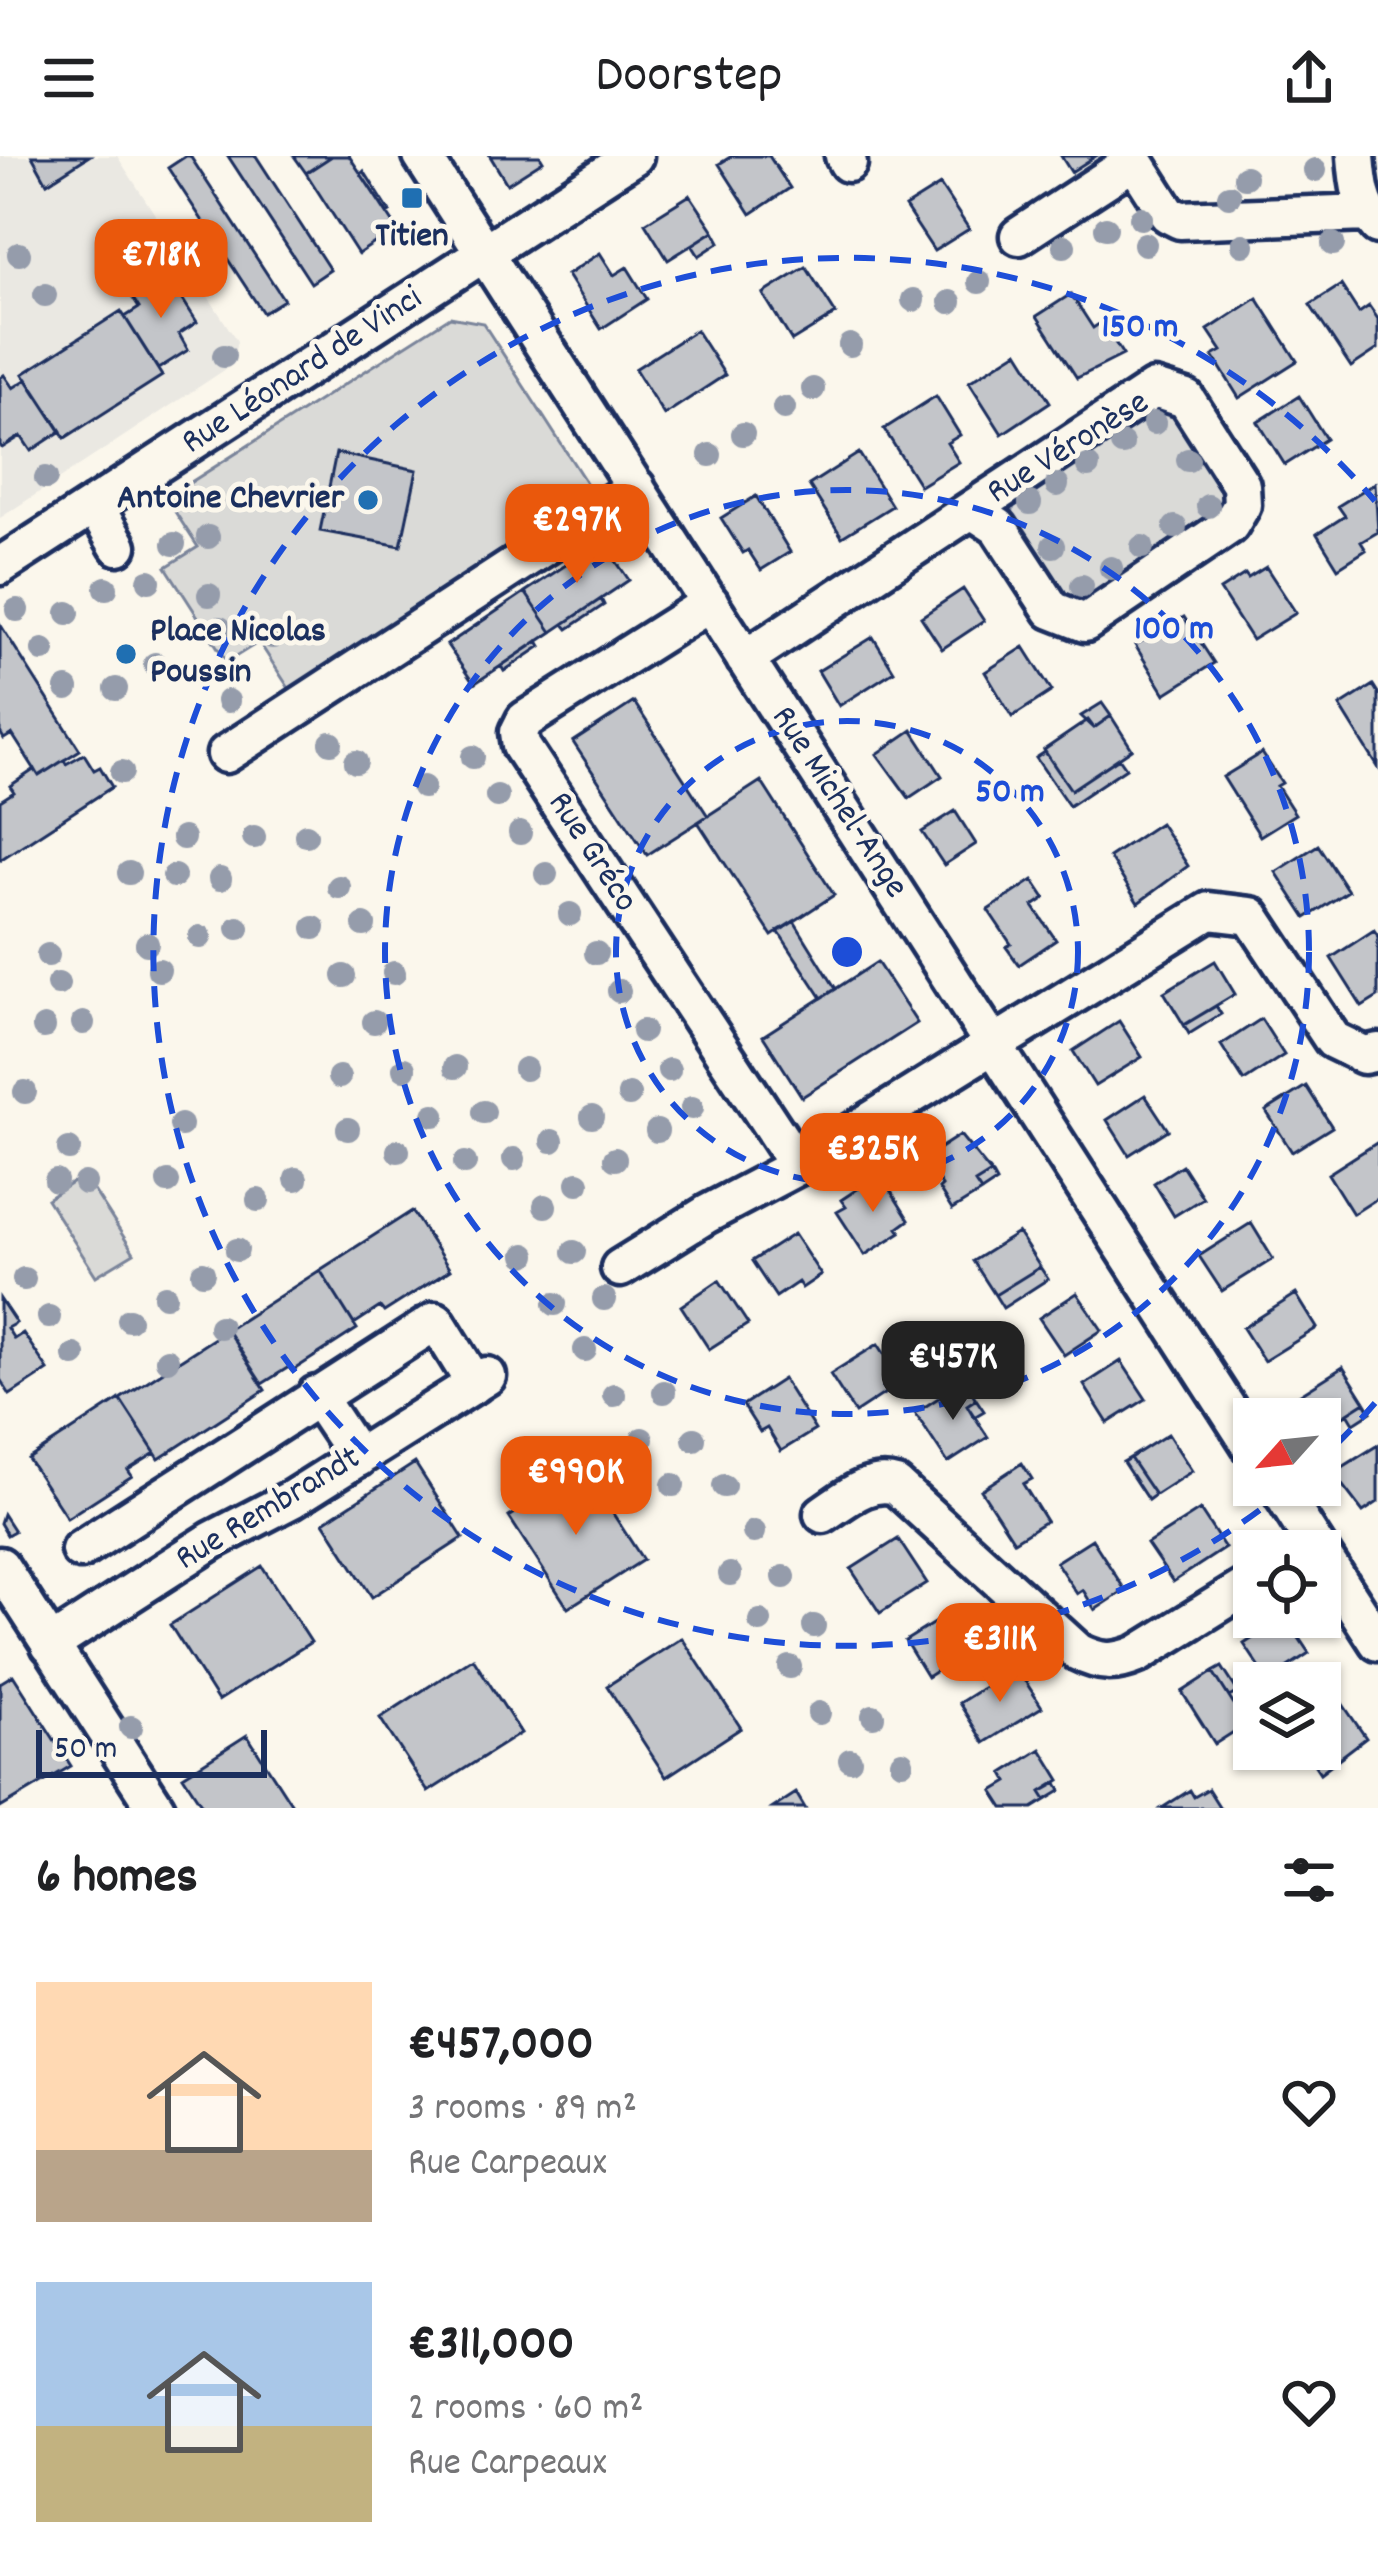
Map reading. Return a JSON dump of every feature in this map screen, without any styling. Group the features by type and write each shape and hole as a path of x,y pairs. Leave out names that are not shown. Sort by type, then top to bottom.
{"street":[{"name":"Rue Michel-Ange","path":"422,156 1233,1417"},
{"name":"Rue Léonard de Vinci","path":"0,566 634,156"},
{"path":"1018,236 1132,158 1168,214 1180,220 1372,219 1356,156"},
{"name":"Rue Véronèse","path":"745,658 1154,389 1186,399 1240,485 1242,505 1230,525 1085,623 1052,610 998,527 972,510"},
{"path":"226,754 636,487"},
{"path":"94,506 118,546"},
{"name":"Rue Gréco","path":"710,603 525,720 519,732 521,746 797,1166"},
{"path":"620,1268 797,1166 1209,911 1251,916 1333,1040 1364,1055 1378,1052"},
{"name":"Rue Rembrandt","path":"50,1645 213,1540 292,1499 481,1380 436,1321 316,1395"},
{"path":"80,1550 316,1395 358,1458"},
{"path":"823,1514 870,1484 896,1486 1078,1652 1096,1661 1118,1662 1138,1654 1233,1595"},
{"path":"0,1566 156,1808"},
{"path":"1341,1589 1378,1642"}],"shaded area":[{"path":"0,156 117,156 237,341 232,365 0,518"},
{"path":"450,317 483,323 596,498 292,693 259,642 227,662 166,567 198,547 166,498"},
{"path":"1153,410 1180,415 1227,490 1221,515 1084,604 1061,599 1011,520 1015,499"},
{"path":"84,1175 134,1253 96,1276 47,1199"}],"building":[{"path":"32,156 89,156 47,183"},
{"path":"186,156 284,300 263,313 168,168"},
{"path":"228,156 256,156 330,270 311,283"},
{"path":"294,156 332,156 306,173"},
{"path":"332,156 349,156 397,228 358,254 306,173"},
{"path":"490,156 540,156 543,161 507,184"},
{"path":"732,156 769,156 790,188 751,214 719,164"},
{"path":"1061,156 1096,156 1071,172"},
{"path":"364,171 390,212 387,214 361,174"},
{"path":"940,185 969,229 934,251 905,207"},
{"path":"690,195 714,231 668,260 645,223"},
{"path":"714,231 720,242 699,256 692,245"},
{"path":"600,253 614,275 627,267 647,299 601,329 567,275"},
{"path":"806,267 836,314 792,341 763,294"},
{"path":"167,275 197,322 179,334 188,350 158,369 125,317 139,308 132,297"},
{"path":"1341,285 1359,313 1369,306 1378,319 1378,349 1351,367 1310,305"},
{"path":"1071,294 1093,328 1102,322 1123,355 1077,378 1037,316"},
{"path":"1257,298 1297,361 1239,398 1213,356 1222,351 1208,330"},
{"path":"121,311 162,376 65,438 23,374"},
{"path":"696,330 725,375 664,415 635,369"},
{"path":"1018,351 1050,402 1002,434 969,382"},
{"path":"4,375 13,388 27,379 61,431 31,451 21,436 0,445 0,378"},
{"path":"936,396 960,435 947,443 959,462 920,486 884,429"},
{"path":"1299,396 1326,439 1285,465 1258,422"},
{"name":"Antoine Chevrier","path":"336,453 417,470 401,546 320,531"},
{"path":"859,453 892,506 842,537 809,485"},
{"path":"1375,483 1378,532 1361,542 1366,550 1338,568 1317,534 1345,516 1338,506"},
{"path":"756,496 790,552 761,570 748,550 743,553 721,518"},
{"path":"602,541 629,580 552,632 525,592"},
{"path":"1266,567 1296,613 1252,640 1220,590"},
{"path":"963,589 984,621 942,649 921,617"},
{"path":"525,592 552,632 474,684 447,645"},
{"path":"601,599 604,605 568,629 564,624"},
{"path":"1184,617 1214,663 1165,694 1135,645"},
{"path":"0,624 80,750 39,776 12,734 4,739 0,732"},
{"path":"873,637 894,671 839,706 818,671"},
{"path":"538,641 541,646 504,671 501,666"},
{"path":"1024,647 1052,691 1012,717 985,672"},
{"path":"1373,685 1378,693 1378,767 1340,706"},
{"path":"634,702 708,816 647,855 573,742"},
{"path":"1102,703 1111,716 1094,728 1081,716"},
{"path":"1111,716 1132,749 1071,790 1044,750 1088,720 1094,728"},
{"path":"912,730 942,776 909,798 877,754"},
{"path":"1045,752 1071,790 1119,758 1126,768 1069,806 1036,758"},
{"path":"1262,753 1295,814 1260,836 1223,777"},
{"path":"84,754 94,770 100,767 112,787 0,860 0,801 14,792 10,786 35,769 39,776"},
{"path":"761,781 834,895 772,936 698,822"},
{"path":"955,811 976,844 944,865 922,832"},
{"path":"1160,823 1188,866 1138,903 1109,857"},
{"path":"1318,845 1348,891 1306,918 1276,872"},
{"path":"1033,880 1045,898 1033,906 1056,940 1019,965 988,910"},
{"path":"794,921 836,989 822,998 778,931"},
{"path":"1374,930 1378,936 1378,997 1362,1007 1331,958"},
{"path":"1215,961 1235,994 1184,1025 1164,992"},
{"path":"877,962 917,1023 802,1097 763,1036"},
{"path":"1216,1006 1221,1014 1189,1034 1184,1025"},
{"path":"1261,1019 1284,1055 1244,1081 1221,1045"},
{"path":"1119,1021 1142,1057 1095,1086 1073,1051"},
{"path":"1306,1086 1332,1127 1292,1152 1266,1111"},
{"path":"1145,1095 1168,1130 1129,1155 1107,1120"},
{"path":"960,1135 991,1173 975,1183 981,1192 952,1210 939,1189 942,1186 920,1161"},
{"path":"1378,1142 1378,1198 1353,1214 1328,1174"},
{"path":"1182,1165 1203,1198 1174,1216 1154,1183"},
{"path":"991,1173 996,1182 981,1192 975,1183"},
{"path":"880,1174 909,1220 898,1228 901,1232 865,1255 837,1212 846,1207 841,1200"},
{"path":"412,1211 450,1270 384,1312 380,1307 354,1324 320,1270"},
{"path":"1251,1223 1273,1259 1222,1291 1199,1256"},
{"path":"1018,1233 1040,1267 995,1295 973,1261"},
{"path":"794,1234 821,1275 802,1288 798,1282 776,1297 752,1261"},
{"path":"1040,1267 1048,1279 1003,1308 995,1295"},
{"path":"320,1270 357,1329 292,1371 289,1367 262,1384 227,1330"},
{"path":"719,1280 748,1324 709,1349 681,1306"},
{"path":"1077,1293 1102,1330 1064,1355 1039,1318"},
{"path":"1296,1294 1317,1328 1264,1361 1243,1328"},
{"path":"0,1299 16,1323 7,1328 14,1339 23,1333 48,1370 10,1395 0,1379"},
{"path":"227,1330 265,1390 159,1459 120,1399"},
{"path":"878,1344 899,1376 883,1387 887,1392 855,1413 830,1374"},
{"path":"1121,1361 1146,1399 1108,1423 1084,1385"},
{"path":"1343,1367 1365,1402 1341,1417 1341,1398 1294,1398"},
{"path":"783,1379 815,1430 781,1451 767,1428 760,1432 743,1405"},
{"path":"965,1381 976,1399 967,1405 988,1437 948,1463 915,1413"},
{"path":"120,1399 155,1453 128,1470 132,1476 67,1518 28,1459"},
{"path":"976,1399 984,1411 974,1417 967,1405"},
{"path":"1365,1402 1371,1412 1354,1423 1348,1413"},
{"path":"1168,1434 1192,1471 1155,1495 1130,1458"},
{"path":"1378,1445 1378,1502 1363,1512 1341,1483 1341,1468"},
{"path":"1130,1458 1155,1495 1148,1500 1123,1462"},
{"path":"415,1463 463,1538 372,1597 324,1522"},
{"path":"1022,1463 1032,1479 1023,1484 1046,1521 1014,1541 981,1490"},
{"path":"584,1469 643,1560 568,1608 509,1517"},
{"path":"1200,1510 1225,1548 1173,1582 1147,1544"},
{"path":"3,1514 14,1531 7,1535 0,1523"},
{"path":"898,1539 927,1583 880,1613 851,1569"},
{"path":"1092,1539 1125,1590 1095,1610 1083,1590 1077,1594 1056,1562"},
{"path":"262,1566 311,1642 218,1701 170,1625"},
{"path":"961,1606 983,1641 927,1677 905,1641"},
{"path":"682,1638 741,1728 666,1777 607,1686"},
{"path":"1253,1638 1299,1638 1309,1653 1295,1662 1256,1662 1244,1644"},
{"path":"473,1658 521,1733 428,1792 380,1718"},
{"path":"1016,1667 1042,1707 984,1743 959,1703"},
{"path":"1222,1667 1233,1684 1233,1695 1229,1697 1213,1672"},
{"path":"1213,1672 1233,1704 1233,1732 1215,1744 1182,1692"},
{"path":"13,1675 71,1766 0,1808 0,1683"},
{"path":"1341,1701 1366,1738 1341,1757"},
{"path":"247,1735 294,1808 204,1808 183,1776"},
{"path":"1041,1749 1060,1780 1041,1792 1046,1800 1033,1808 1004,1808 993,1791 1008,1782 1003,1773"},
{"path":"1057,1783 1061,1791 1046,1800 1041,1792"},
{"path":"1208,1789 1220,1808 1162,1808 1190,1790 1194,1797"},
{"path":"796,1793 805,1808 773,1808"}],"place":[{"name":"Titien","path":"412,198"},
{"name":"Antoine Chevrier","path":"368,500"},
{"name":"Place Nicolas Poussin","path":"126,654"}]}
